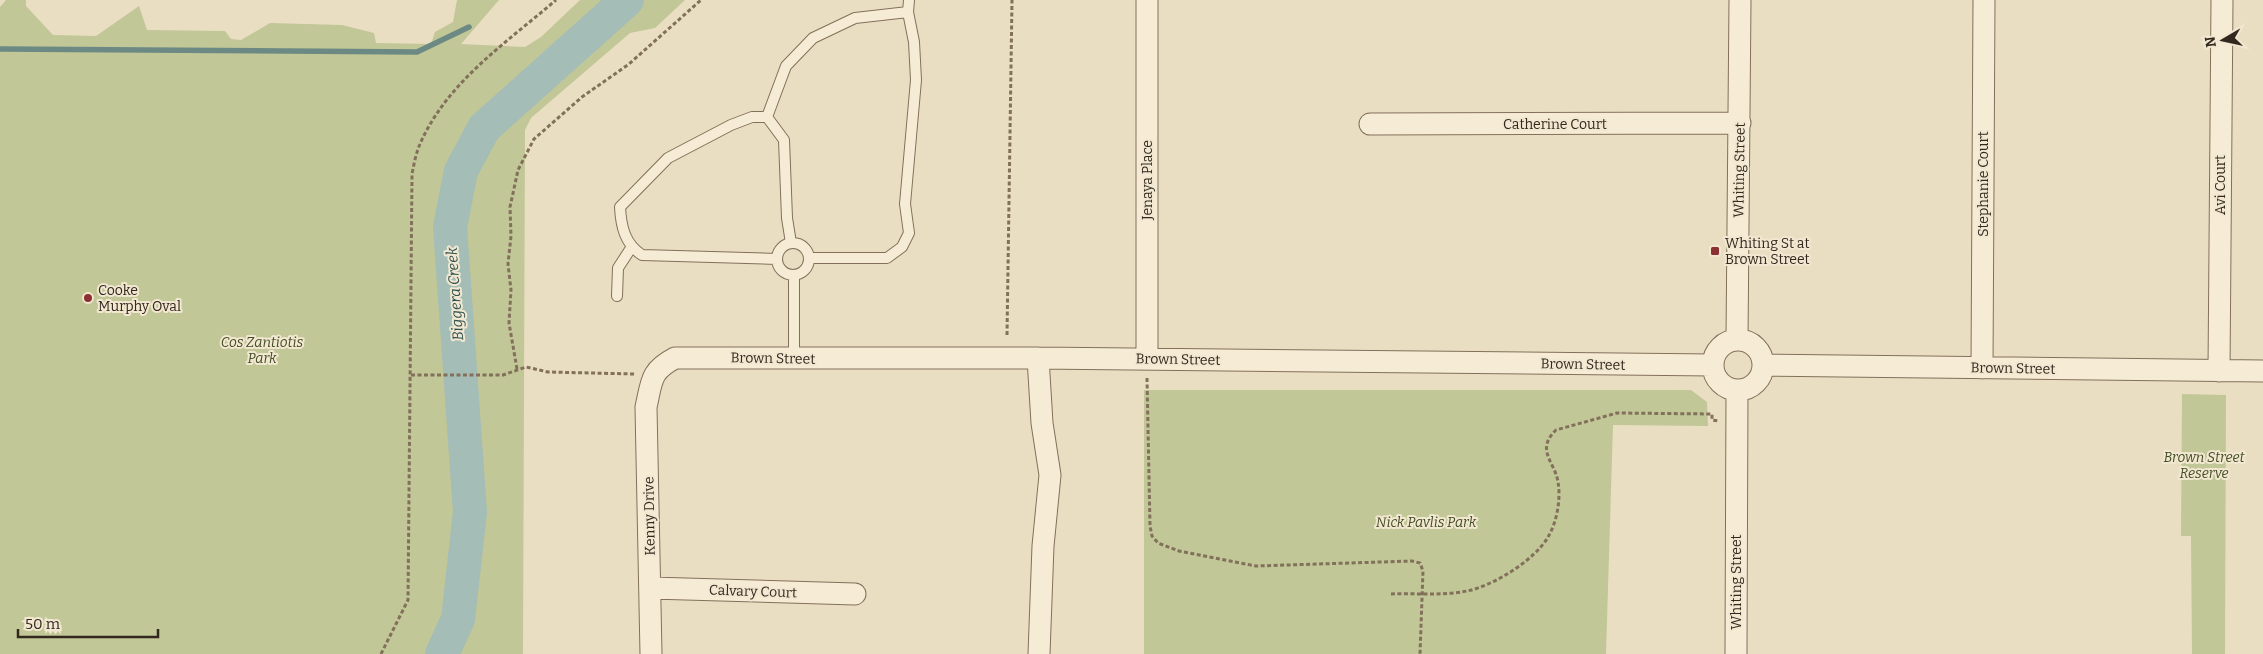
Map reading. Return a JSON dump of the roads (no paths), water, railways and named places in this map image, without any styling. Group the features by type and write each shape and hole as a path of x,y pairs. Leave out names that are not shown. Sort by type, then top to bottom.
{"street":[{"name":"Jenaya Place","path":"1146,359 1148,0"},
{"name":"Whiting Street","path":"1737,340 1740,0"},
{"name":"Stephanie Court","path":"1982,368 1984,0"},
{"name":"Avi Court","path":"2219,371 2222,0"},
{"name":"Catherine Court","path":"1370,124 1740,123"},
{"path":"1737,340 1752,344 1761,357 1762,364 1759,378 1755,383 1750,387 1737,390 1729,388 1717,379 1713,365 1714,355 1720,347 1728,342 1737,340"},
{"name":"Brown Street","path":"652,380 660,366 675,358 1038,358 1713,365"},
{"path":"1038,358 1042,423 1050,475 1044,546 1039,654"},
{"name":"Brown Street","path":"1762,364 2263,371"},
{"name":"Kenny Drive","path":"651,654 646,407 652,380"},
{"name":"Whiting Street","path":"1736,654 1737,390"},
{"name":"Calvary Court","path":"651,588 855,594"}],"lane":[{"path":"808,258 887,258 902,247 909,233 905,204 916,80 914,42 908,12 909,0"},
{"path":"767,117 786,66 813,38 855,18 908,12"},
{"path":"767,117 752,117 731,125 668,158 620,207 621,224 631,248 642,255 777,259"},
{"path":"767,117 784,140 787,218 791,243"},
{"path":"791,243 802,246 808,258 804,270 794,276 781,270 777,259 781,248 791,243"},
{"path":"617,296 618,268 631,248"},
{"path":"794,276 794,358"}],"waterway":[{"name":"Biggera Creek","path":"442,654 458,619 470,512 450,227 461,171 484,128 627,0"},
{"path":"0,49 417,52 469,27"}],"place":[{"name":"Whiting St at Brown Street","path":"1715,251"},
{"name":"Cooke Murphy Oval","path":"88,298"}],"park label":[{"name":"Cos Zantiotis Park","path":"262,350"},
{"name":"Brown Street Reserve","path":"2204,466"},
{"name":"Nick Pavlis Park","path":"1426,522"}]}
